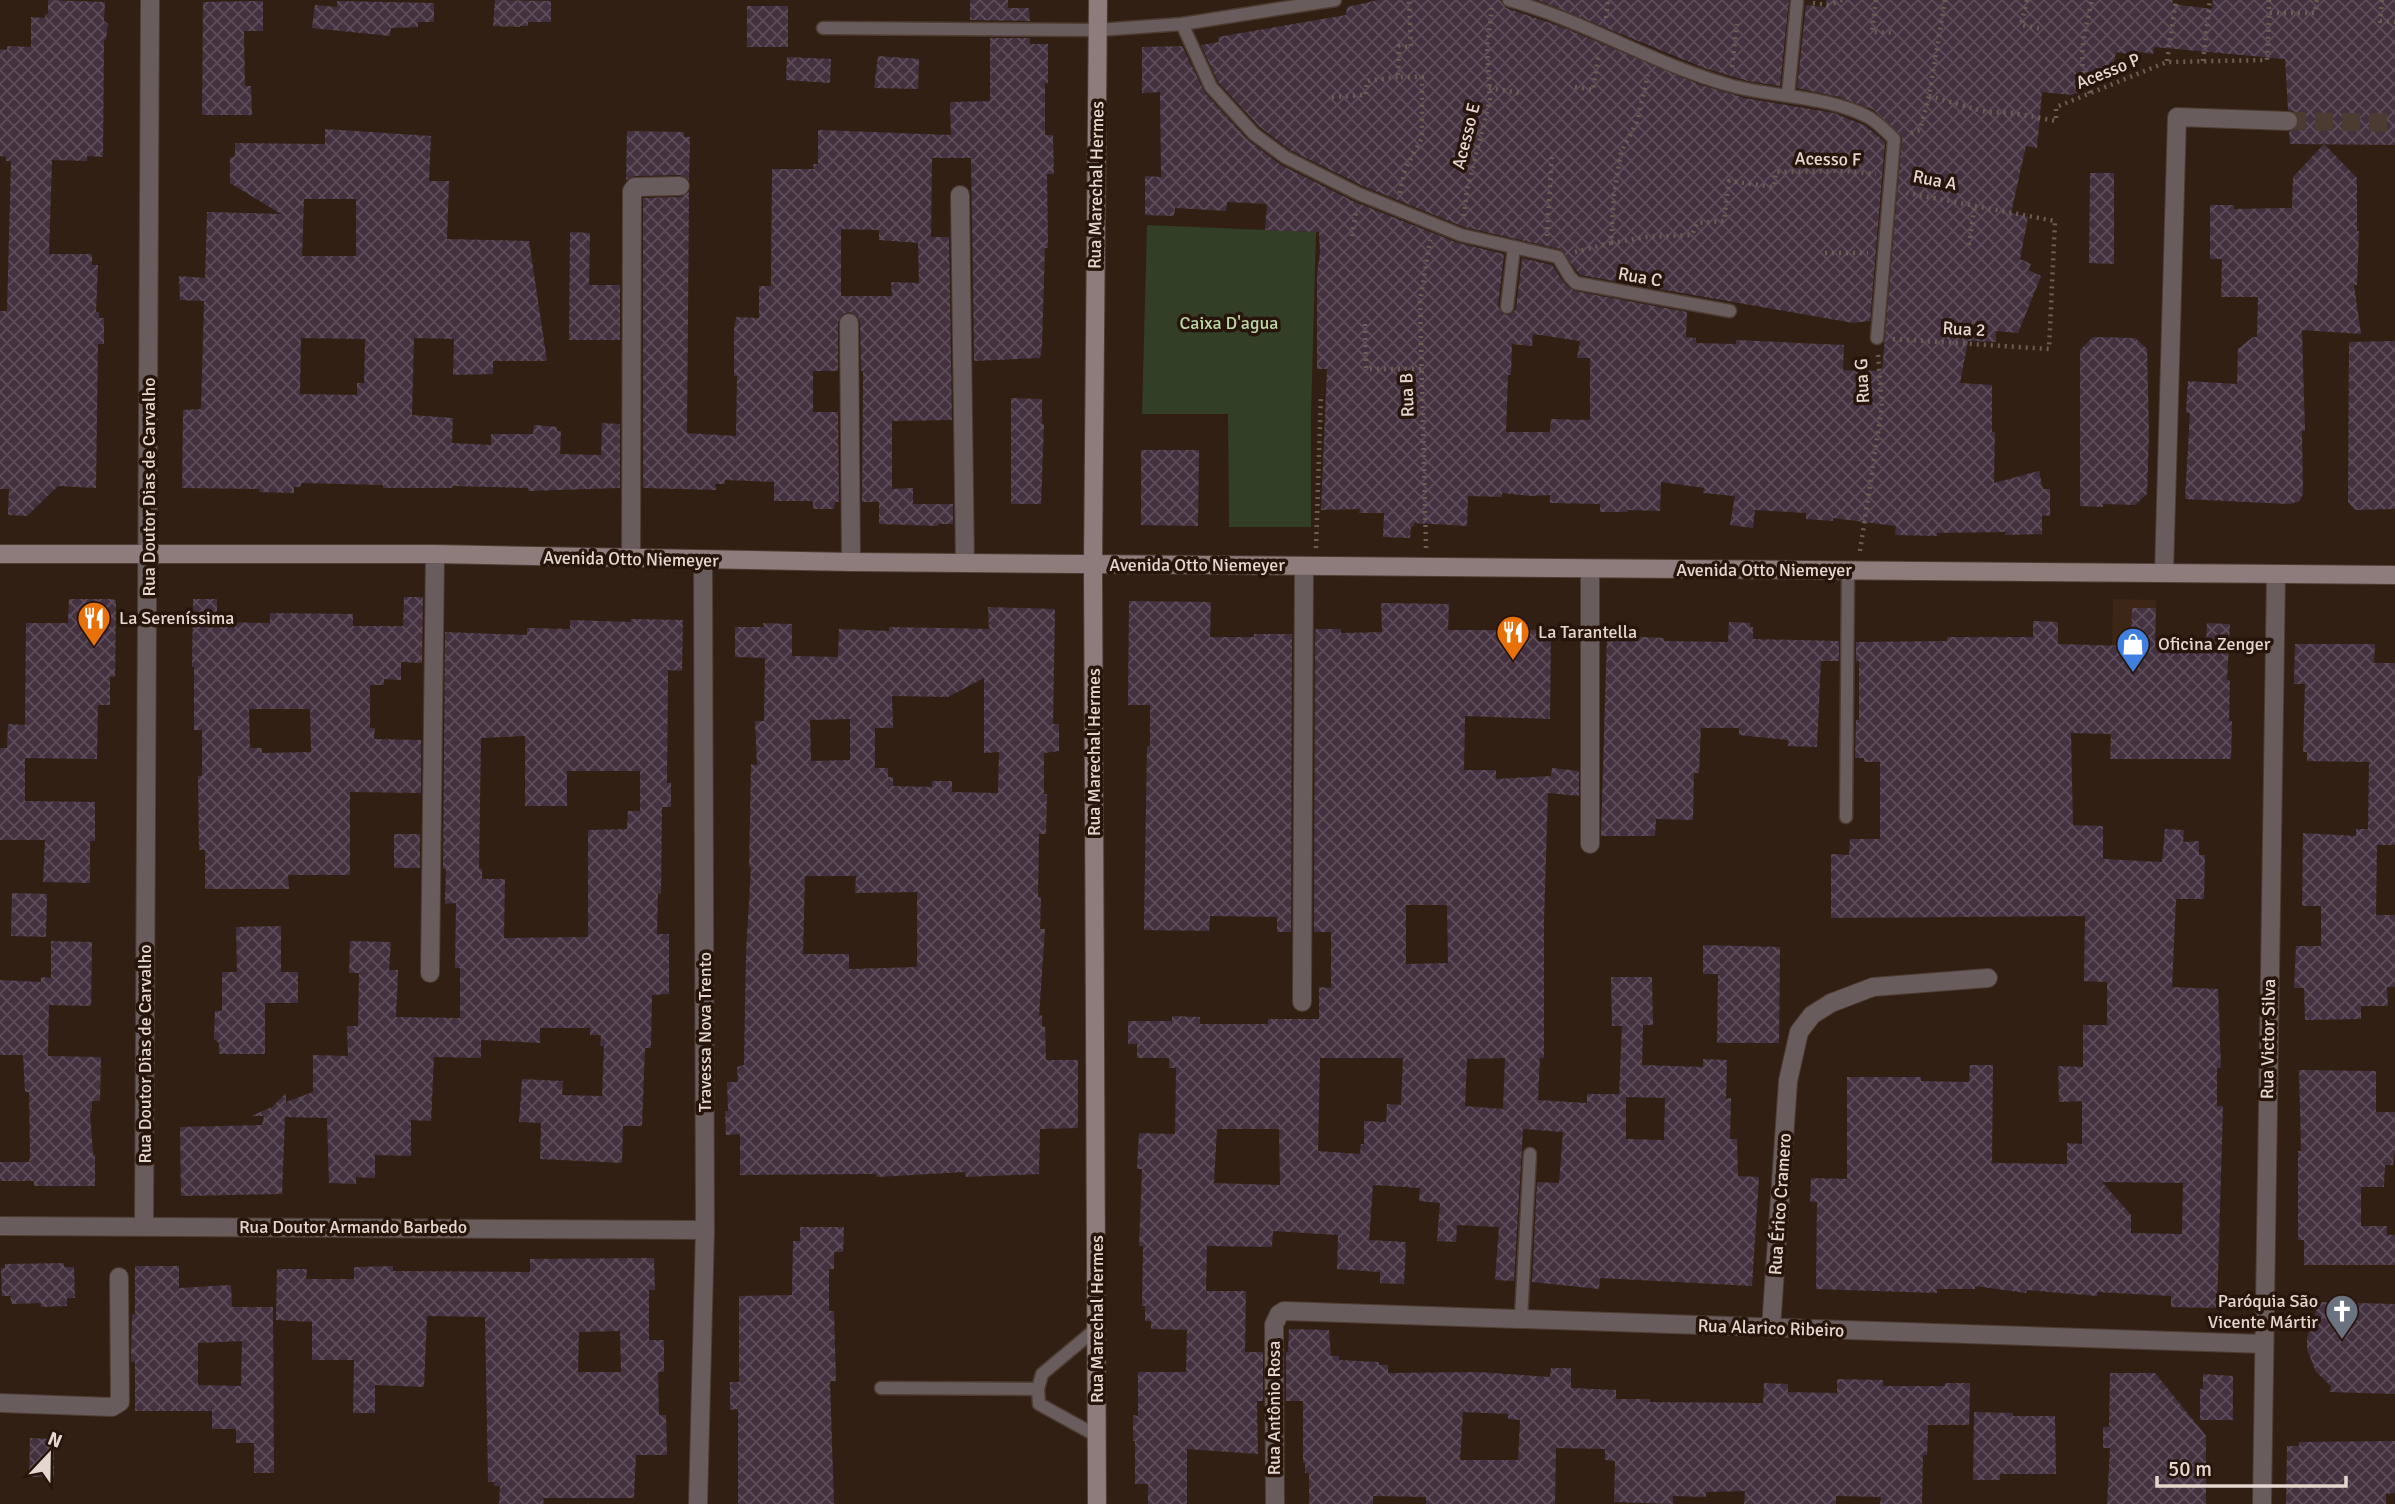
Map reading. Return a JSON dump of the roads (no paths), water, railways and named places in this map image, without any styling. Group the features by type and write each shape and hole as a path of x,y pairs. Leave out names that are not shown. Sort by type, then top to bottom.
{"main road":[{"name":"Rua Marechal Hermes","path":"1097,1504 1093,564 1098,0"},
{"name":"Avenida Otto Niemeyer","path":"0,554 435,554 703,560 1590,570 2395,575"}],"street":[{"name":"Rua Doutor Dias de Carvalho","path":"144,1226 150,0"},
{"path":"2164,573 2178,117 2288,121"},
{"path":"631,559 632,191 635,187 680,186"},
{"path":"960,195 965,563"},
{"path":"849,323 851,562"},
{"path":"430,973 435,554"},
{"name":"Travessa Nova Trento","path":"698,1504 705,1230 703,560"},
{"path":"1302,1002 1310,566"},
{"path":"1590,570 1590,844"},
{"name":"Rua Victor Silva","path":"2262,1504 2276,574"},
{"name":"Rua Érico Cramero","path":"1771,1328 1788,1081 1799,1032 1812,1015 1831,1003 1873,987 1988,978"},
{"name":"Rua Doutor Armando Barbedo","path":"0,1226 705,1230"},
{"path":"0,1403 112,1407 120,1402 120,1277"},
{"name":"Rua Alarico Ribeiro","path":"1279,1314 1290,1310 2264,1344"},
{"name":"Rua Antônio Rosa","path":"1275,1504 1274,1325 1279,1314"}],"lane":[{"path":"823,28 1098,30 1182,24 1335,0"},
{"path":"1509,0 1534,7 1652,57 1730,85 1788,95 1797,2"},
{"path":"1182,24 1211,87 1254,134 1285,157 1396,211 1461,235 1514,247 1507,307"},
{"name":"Rua A","path":"1788,95 1844,108 1871,118 1894,139 1889,190"},
{"name":"Rua G","path":"1877,338 1889,190"},
{"name":"Rua C","path":"1514,247 1552,255 1576,283 1731,311"},
{"path":"1846,817 1853,570"},
{"path":"1521,1318 1530,1154"},
{"path":"1097,1328 1042,1374 1038,1389 1039,1404 1097,1436"},
{"path":"881,1388 1038,1389"}],"tunnel":[{"path":"2288,121 2395,123"}],"place":[{"name":"La Sereníssima","path":"94,648"},
{"name":"La Tarantella","path":"1513,662"},
{"name":"Oficina Zenger","path":"2133,674"},
{"name":"Paróquia São Vicente Mártir","path":"2342,1341"}],"park label":[{"name":"Caixa D'agua","path":"1229,323"}]}
